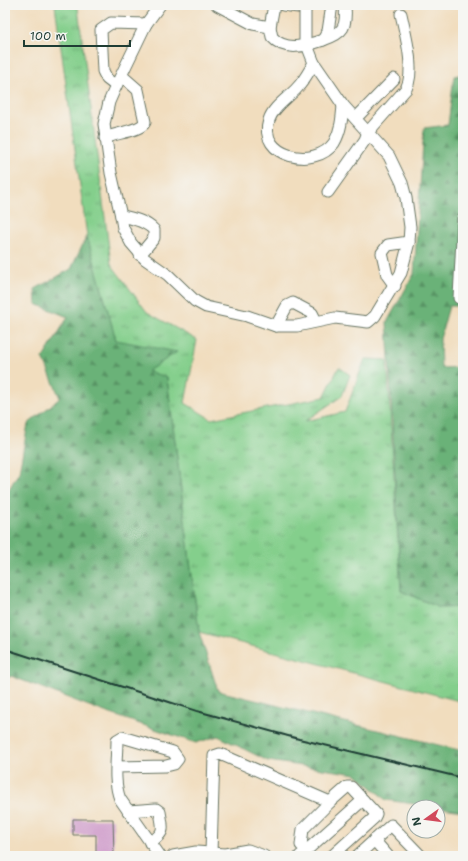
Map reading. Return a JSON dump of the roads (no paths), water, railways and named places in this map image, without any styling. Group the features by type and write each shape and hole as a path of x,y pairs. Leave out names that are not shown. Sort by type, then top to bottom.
{"street":[{"path":"160,5 146,24 116,86 106,114 105,138 121,216 127,236 140,255 168,275 200,305 247,316 276,326 297,326 335,318 368,322 375,316 401,273 409,242 409,213 402,183 389,156 343,104 314,63 306,44 304,32 307,6 283,5"},
{"path":"217,5 253,24 270,27"},
{"path":"274,5 270,27 272,38 290,48 334,36 344,27 346,22 345,5"},
{"path":"323,40 328,30 332,5"},
{"path":"328,192 365,140 368,132 410,82 407,46 401,14"},
{"path":"116,86 104,76 101,30 111,23 146,24"},
{"path":"314,63 298,88 271,116 268,130 272,143 280,151 292,156 314,156 325,151 337,136 340,128 343,104"},
{"path":"105,138 114,134 139,128 145,122 138,90 122,76"},
{"path":"356,118 394,79"},
{"path":"121,216 134,218 150,226 154,230 154,238 140,255"},
{"path":"459,298 463,218"},
{"path":"394,286 387,275 382,253 388,245 409,242"},
{"path":"276,326 287,306 293,303 312,313 316,321"},
{"path":"117,767 166,766 174,764 178,759 173,752 122,736 117,740 117,767 117,792 128,811 160,856"},
{"path":"211,853 214,756 220,754 330,802"},
{"path":"332,856 374,818 376,814 351,787 347,787 303,829 300,845 303,853 363,800"},
{"path":"128,811 156,809 160,812 163,830 161,834 150,843"},
{"path":"357,856 392,825 421,856"},
{"path":"374,840 388,856"},
{"path":"173,856 196,852 225,854 248,850 264,856"}],"railway":[{"path":"5,649 197,711 299,739 463,778"}]}
